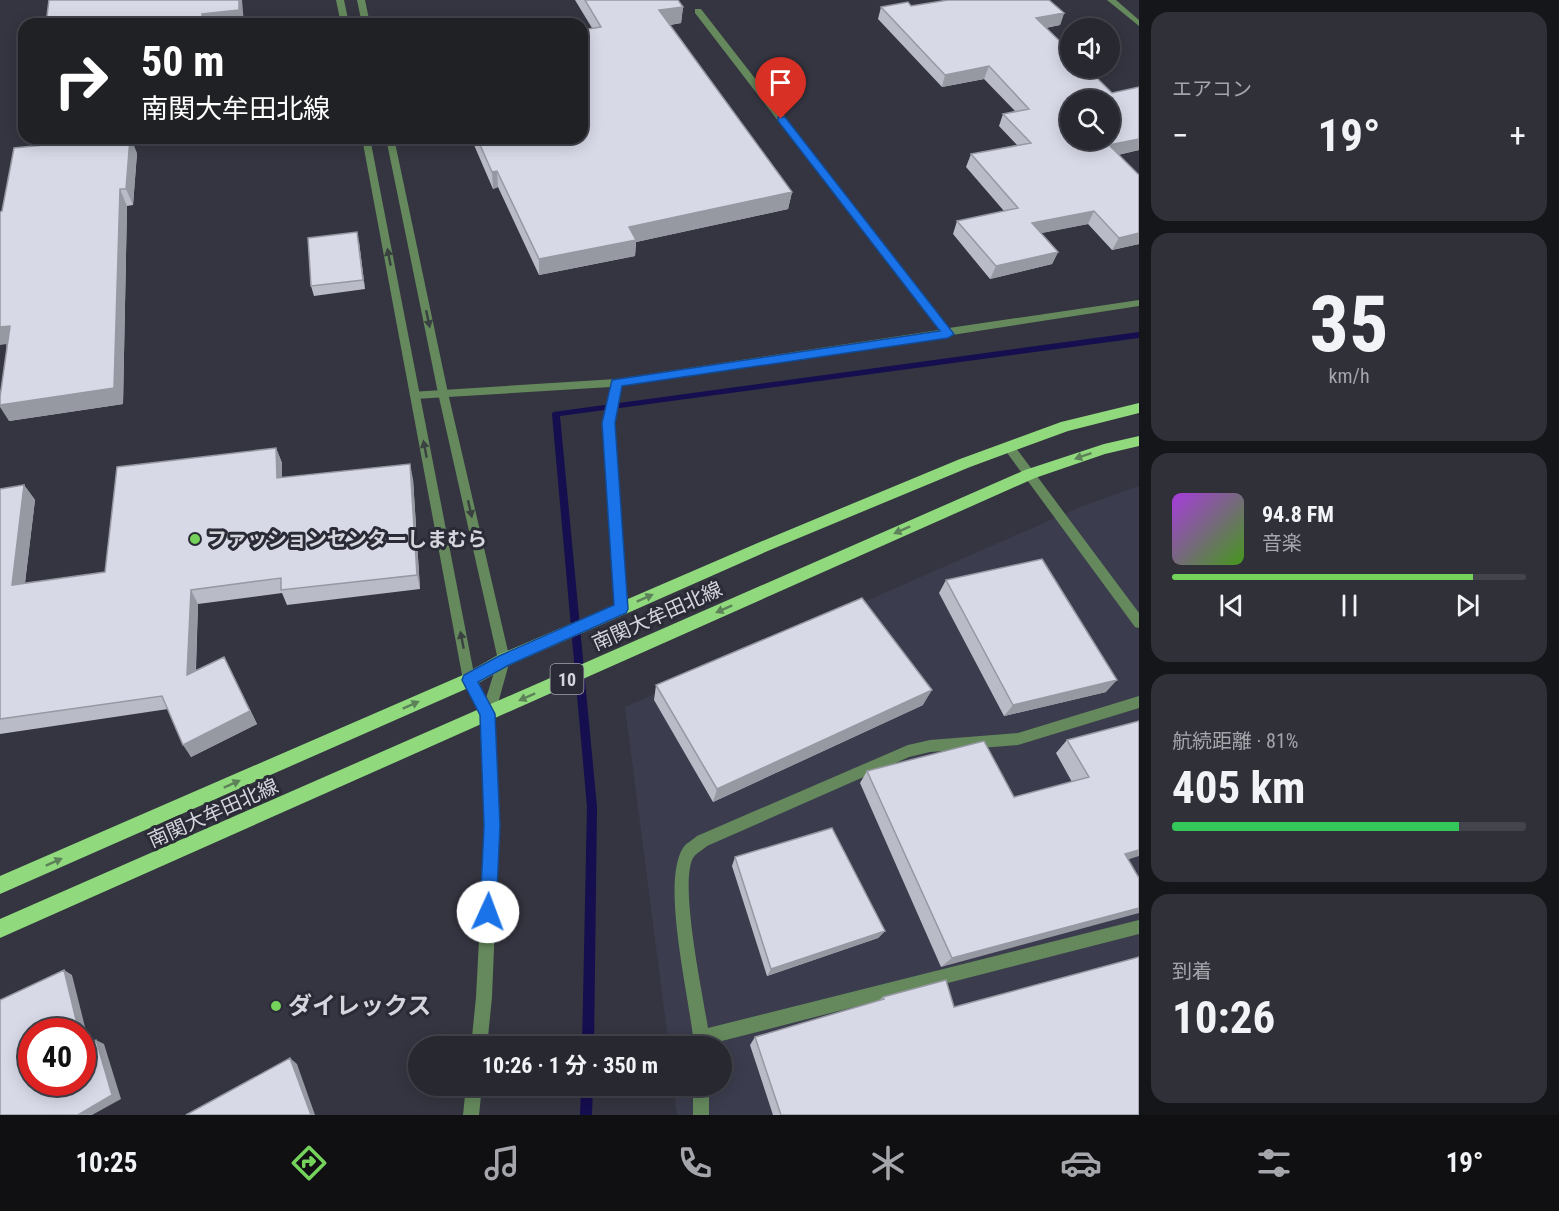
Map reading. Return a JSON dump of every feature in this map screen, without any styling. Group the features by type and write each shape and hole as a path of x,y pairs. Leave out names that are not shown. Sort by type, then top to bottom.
{"main road":[{"name":"南関大牟田北線","path":"0,885 469,680 504,660 797,533 1066,426 1139,408"},
{"name":"南関大牟田北線","path":"0,929 1029,474 1104,449 1139,441"}],"street":[{"path":"340,0 344,18"},
{"path":"361,0 365,18"},
{"path":"1111,0 1139,24"},
{"path":"698,11 948,334"},
{"path":"367,144 469,680 488,714"},
{"path":"391,144 443,393 504,660 488,714 492,826 480,1036"},
{"path":"415,395 616,383 1139,303"},
{"path":"616,383 608,423 621,609"},
{"path":"1009,447 1139,623"},
{"path":"701,1036 683,901 683,873 688,854 702,841 908,751 930,746 1018,739 1139,702"},
{"path":"725,1036 1139,927"},
{"path":"471,1115 473,1096"},
{"path":"701,1096 701,1115"}],"shaded area":[{"path":"1139,486 1139,1115 677,1115 674,1096 732,1096 732,1036 668,1036 625,707 1080,507"}],"building":[{"path":"49,0 239,0 239,10 202,14 202,18 47,18"},
{"path":"585,0 678,0 683,7 659,10 792,192 629,227 636,240 539,259 497,171 492,172 480,144 588,144 588,29 601,27"},
{"path":"948,0 1049,0 1064,13 1036,18 1060,41 1060,78 1097,78 1109,90 1060,90 1060,150 1114,150 1139,175 1139,233 1119,238 1094,211 1032,223 1058,252 996,266 957,221 1018,208 971,154 1031,143 1003,114 1029,109 989,66 945,75 881,7 908,2 911,6"},
{"path":"1139,87 1139,139 1120,143 1120,91"},
{"path":"54,144 130,144 126,189 120,189 114,388 0,405 10,326 0,327 0,212 14,148"},
{"path":"357,232 363,280 311,286 308,238"},
{"path":"276,448 277,478 410,464 417,575 281,590 281,578 191,590 187,675 224,657 250,711 183,745 162,696 0,719 0,489 24,485 12,585 105,572 117,467"},
{"path":"1042,559 1117,680 1013,705 946,580"},
{"path":"862,598 932,690 717,789 656,685"},
{"path":"1139,721 1139,850 1125,854 1139,878 1139,908 952,958 867,771 984,741 1014,797 1089,777 1067,740"},
{"path":"832,828 885,931 771,969 735,857"},
{"path":"1139,957 1139,1115 781,1115 755,1037 946,980 954,1007"},
{"path":"64,970 76,1018 18,1018 18,1096 96,1096 96,1040 112,1095 78,1115 0,1115 0,1000"},
{"path":"290,1058 311,1115 186,1115"}],"waterway":[{"path":"588,1036 592,807 556,414 1139,335"},
{"path":"586,1115 587,1096"}],"place":[{"name":"ファッションセンターしまむら","path":"195,539"},
{"name":"ダイレックス","path":"276,1006"}],"route":[{"path":"488,912 492,826 488,714 469,680 504,660 621,609 608,423 616,383 948,334 781,119"}]}
